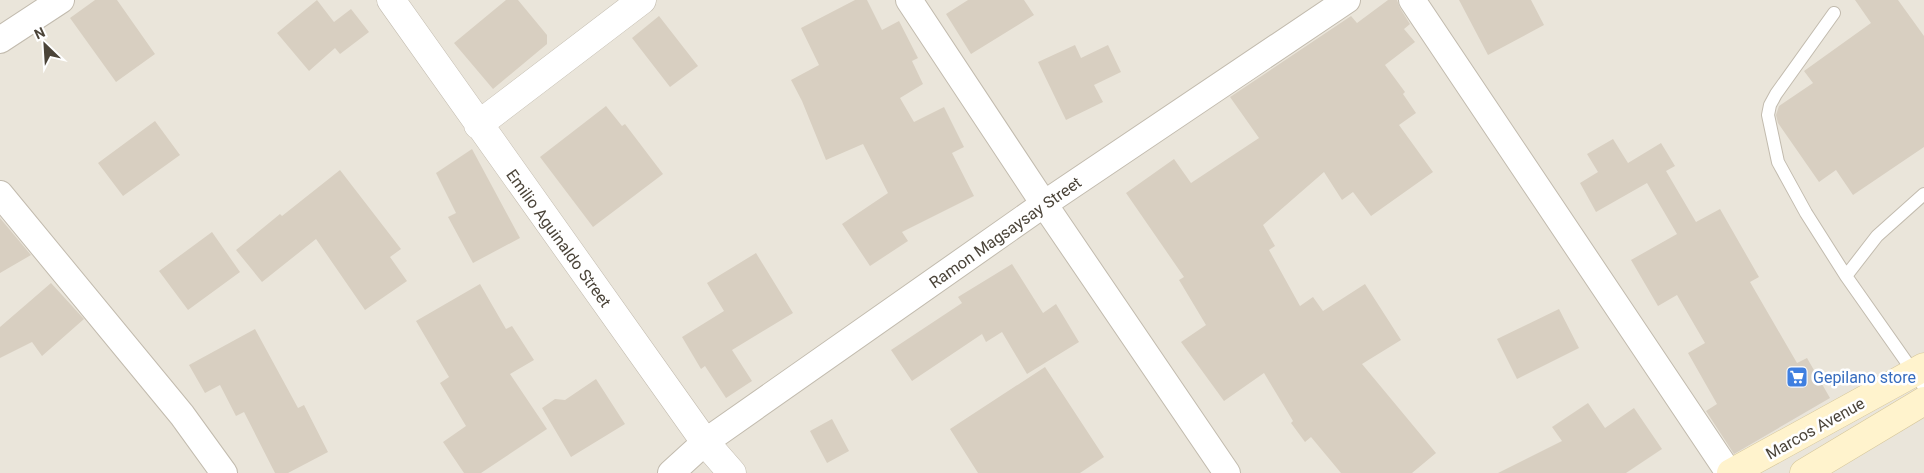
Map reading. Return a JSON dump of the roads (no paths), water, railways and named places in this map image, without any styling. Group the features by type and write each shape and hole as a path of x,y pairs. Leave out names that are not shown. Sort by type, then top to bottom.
{"main road":[{"name":"Marcos Avenue","path":"1730,473 1921,376"},
{"name":"Marcos Avenue","path":"1804,473 1924,401"}],"street":[{"path":"0,40 61,0"},
{"name":"Emilio Aguinaldo Street","path":"391,0 705,442 732,473"},
{"path":"478,125 642,0"},
{"path":"909,0 1044,204 1228,473"},
{"name":"Ramon Magsaysay Street","path":"671,473 705,442 1044,204 1347,0"},
{"path":"1412,0 1730,473"},
{"path":"0,194 182,415 224,473"}],"lane":[{"path":"1834,13 1770,105 1768,115 1778,162 1806,213 1846,276 1921,376"},
{"path":"1846,276 1877,236 1924,194"}],"place":[{"name":"Gepilano store","path":"1797,377"}]}
